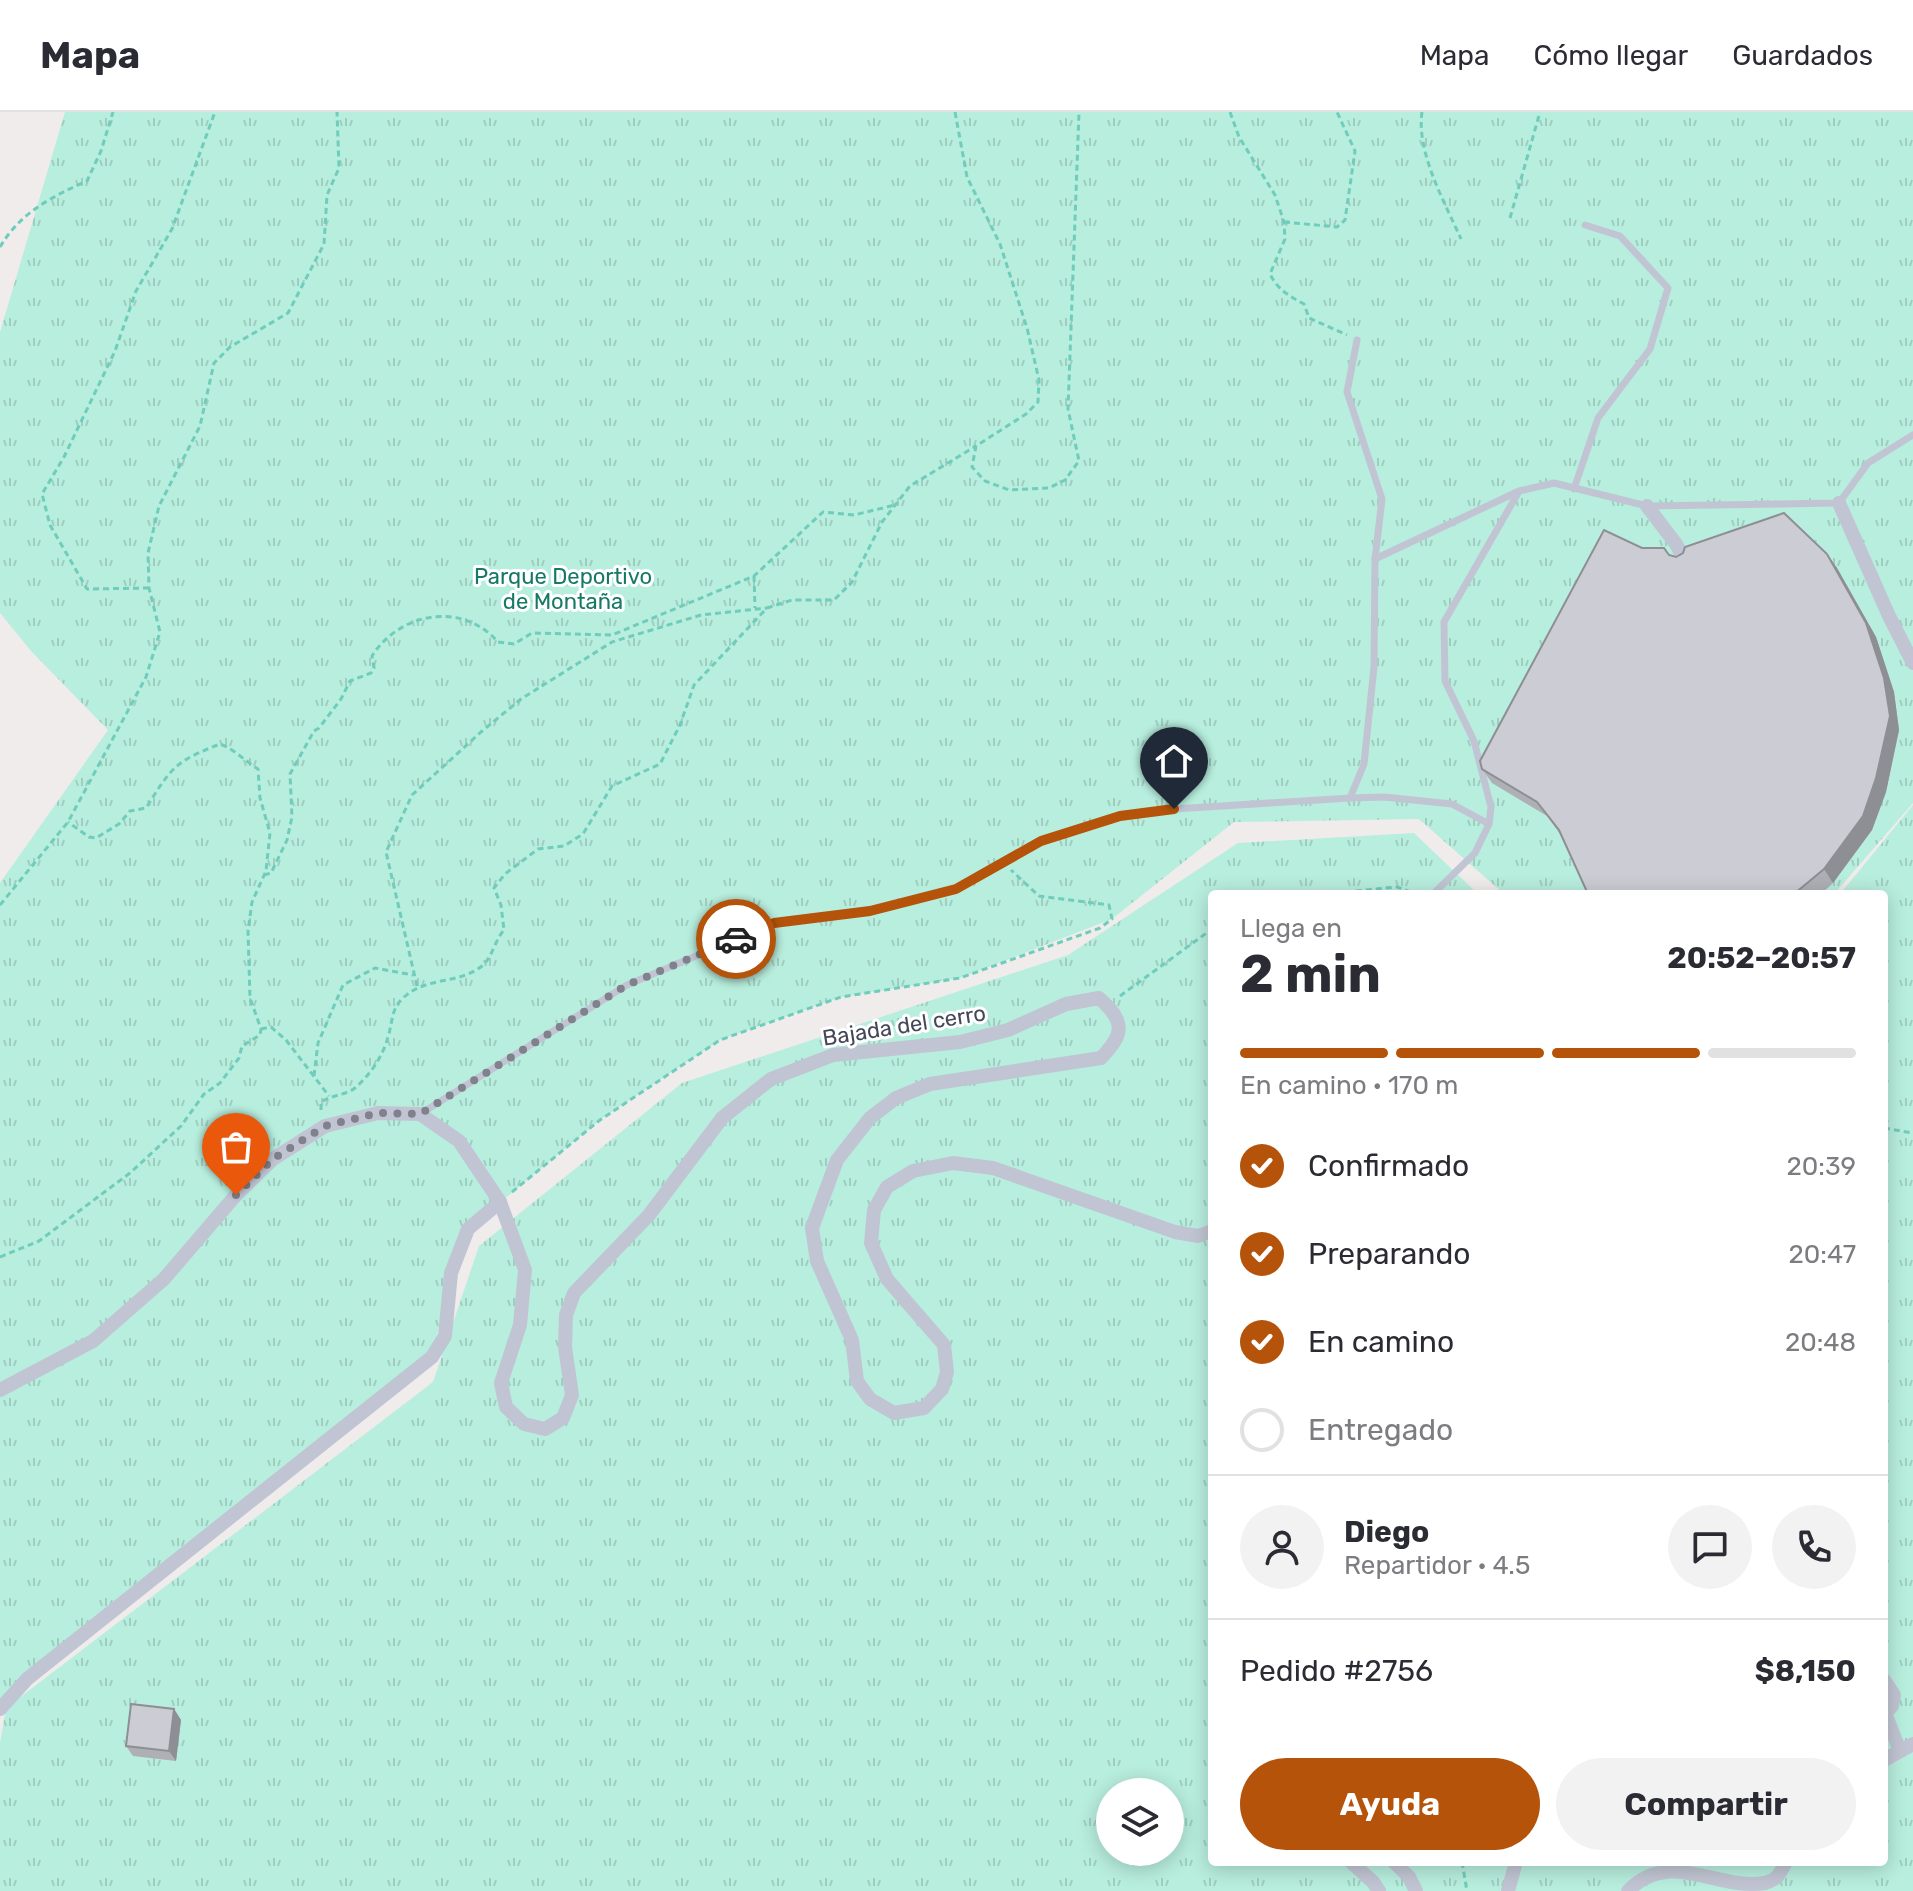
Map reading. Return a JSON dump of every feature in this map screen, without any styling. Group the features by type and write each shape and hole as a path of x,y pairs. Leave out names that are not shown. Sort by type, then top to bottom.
{"street":[{"path":"1839,503 1913,663"},
{"path":"1647,506 1685,561"},
{"name":"Bajada del cerro","path":"420,1114 459,1141 500,1202 525,1270 520,1325 501,1383 506,1407 524,1424 545,1429 563,1418 572,1395 565,1347 566,1315 574,1293 649,1215 722,1118 771,1079 833,1055 960,1042 1008,1030 1066,1004 1099,998 1107,1005"},
{"path":"1107,1005 1120,1025 1117,1042 1101,1058 930,1084 896,1098 870,1118 837,1160 812,1228 817,1261 852,1340 857,1381 870,1399 894,1413 924,1408 942,1389 947,1372 944,1345 887,1279 871,1243 874,1210 887,1187 913,1171 953,1163 993,1168 1175,1232 1198,1236 1208,1232"},
{"path":"0,1390 93,1341 164,1279 236,1195 273,1159 325,1126 378,1113 420,1114"},
{"path":"0,1709 27,1679 432,1357 445,1336 451,1273 468,1229 500,1202"},
{"path":"1888,1686 1894,1695 1888,1710"},
{"path":"1888,1720 1906,1747 1888,1758"},
{"path":"1355,1866 1379,1891"},
{"path":"1398,1866 1409,1877 1416,1891"},
{"path":"1508,1891 1515,1866"},
{"path":"1628,1891 1639,1879 1667,1872 1727,1887 1751,1888 1775,1879 1783,1866"}],"lane":[{"path":"1574,489 1598,418 1650,349 1668,288 1620,236 1585,225"},
{"path":"1350,798 1364,764 1374,667 1375,559 1382,499 1347,392 1357,340"},
{"path":"1375,559 1519,491 1554,483 1647,506 1839,503 1868,463 1913,435"},
{"path":"1437,890 1475,853 1489,824 1491,807 1474,741 1445,681 1444,622 1519,491"},
{"path":"420,1114 627,985 774,923 870,911 956,889 1041,841 1120,816 1174,809 1384,797 1452,804 1489,824"}],"path":[{"path":"0,247 12,227 47,199 87,181 101,151 113,112"},
{"path":"149,588 87,589 50,525 42,494 64,457 115,351 136,291 172,229 215,112"},
{"path":"0,905 68,822 146,677 160,632 149,588 148,553 159,506 200,426 214,363 230,347 288,313 324,244 327,195 339,168 337,112"},
{"path":"417,987 386,852 412,795 521,699 612,642 701,615 767,608 792,600 834,600 852,582 882,522 910,486 1026,414 1038,402 1039,380 1027,328 1000,244 967,177 955,112"},
{"path":"976,446 972,467 985,481 1009,490 1049,488 1065,480 1079,461 1068,409 1079,112"},
{"path":"1230,112 1239,137 1275,195 1284,222 1285,239 1270,274 1274,282 1282,292 1304,304 1309,318 1357,340"},
{"path":"1284,222 1337,227 1345,220 1355,151 1337,112"},
{"path":"1422,112 1420,127 1434,178 1461,239"},
{"path":"1510,218 1540,112"},
{"path":"264,875 271,873 287,840 292,817 290,774 314,731 341,699 350,681 371,673 374,668 372,656 381,642 431,615 456,618 486,628 498,642 514,644 532,633 612,635 754,576 823,512 854,515 895,505"},
{"path":"754,576 755,609"},
{"path":"325,1126 321,1102 352,1090 373,1067 388,1037 393,1011 417,987 461,977 485,965 495,941 504,930 501,905 494,888 499,881 538,849 564,846 583,834 612,786 660,764 680,725 694,685 767,608"},
{"path":"612,635 612,642"},
{"path":"0,1257 39,1241 130,1173 181,1126 204,1094 220,1083 239,1058 242,1046 260,1035 261,1029 250,998 248,931 252,902 264,875 270,833 260,798 258,769 238,757 230,747 220,744 191,755 170,769 146,808 130,811 119,824 96,838 89,837 68,822"},
{"path":"500,1202 600,1120 720,1040 841,997 960,978 1100,928 1112,919 1109,905 1039,896 1003,863"},
{"path":"1367,890 1397,887 1405,890"},
{"path":"1107,1005 1208,932"},
{"path":"314,1076 318,1043 343,985 375,968 415,975"},
{"path":"261,1029 271,1027 286,1040 329,1097"},
{"path":"1888,1129 1913,1133"},
{"path":"1463,1866 1467,1891"}],"green space":[{"name":"Parque Deportivo de Montaña","path":"65,112 1913,112 1913,803 1837,890 1499,890 1419,819 1234,822 1112,919 960,978 841,997 720,1040 600,1120 468,1229 451,1273 432,1357 2,1704 0,1720 0,883 108,730 31,651 0,613 0,332"},
{"path":"1913,805 1913,1891 0,1891 0,1743 6,1708 433,1382 479,1246 682,1083 1068,955 1238,843 1414,833 1474,890 1208,890 1208,1866 1888,1866 1888,890 1843,890"}],"building":[{"path":"1784,513 1827,554 1866,623 1884,678 1890,716 1876,778 1863,816 1824,869 1799,890 1586,890 1559,830 1537,802 1482,769 1480,761 1604,530 1642,548 1664,548 1669,555 1676,557 1683,553 1685,547"},
{"path":"131,1704 174,1709 169,1751 126,1746"}],"way so far":[{"path":"236,1195 273,1159 325,1126 378,1113 420,1114 627,985 736,939"}],"route":[{"path":"736,939 774,923 870,911 956,889 1041,841 1120,816 1174,809"}]}
